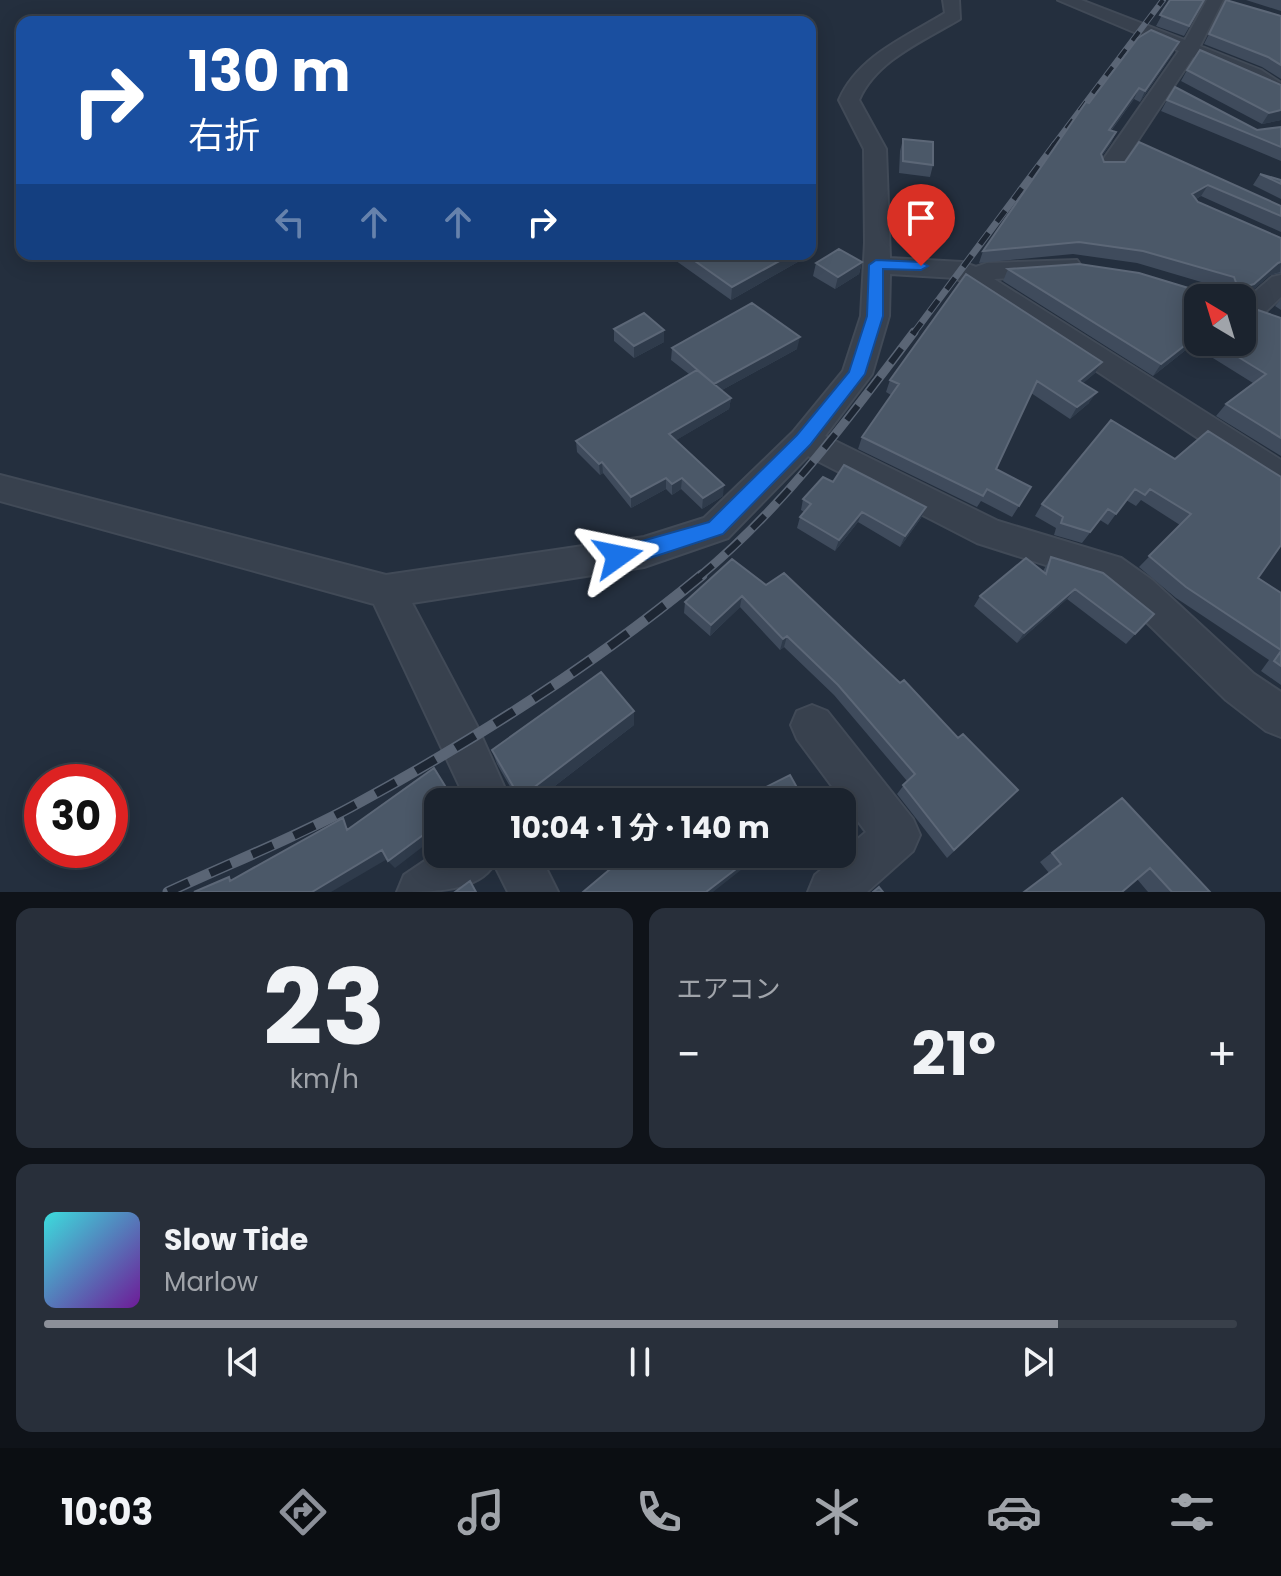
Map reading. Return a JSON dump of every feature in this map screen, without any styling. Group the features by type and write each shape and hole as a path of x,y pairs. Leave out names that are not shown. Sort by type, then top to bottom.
{"street":[{"path":"0,488 386,591 644,552 716,528 804,440 857,374 875,316 875,149 849,100 851,91 872,66 954,15 951,0"},
{"path":"1066,0 1254,74 1281,92"},
{"path":"1109,167 1136,142 1172,87 1190,48 1222,1"},
{"path":"1254,74 1281,62"},
{"path":"876,265 962,270 1281,476"},
{"path":"977,279 987,271 1089,267"},
{"path":"1256,301 1281,283"},
{"path":"1256,312 1281,322"},
{"path":"804,440 989,533 1108,569 1139,591 1240,687 1281,717"},
{"path":"386,591 483,788"},
{"path":"812,725 897,835 832,892"},
{"path":"421,892 455,868"},
{"path":"521,868 534,892"}],"building":[{"path":"1170,0 1204,0 1189,26 1160,15"},
{"path":"1226,0 1281,16 1281,65 1209,34"},
{"path":"1151,30 1179,42 1145,91 1139,88 1109,130 1116,132 1101,154 1104,162 1125,162 1139,142 1281,206 1281,216 1208,185 1192,194 1198,202 1281,238 1281,262 1254,284 1237,284 1234,277 1143,251 1079,242 983,251 1086,102 1089,103 1138,38"},
{"path":"1200,50 1281,85 1281,110 1269,113 1187,70"},
{"path":"1175,87 1257,130 1281,127 1281,147 1167,100"},
{"path":"903,139 933,142 933,165 903,161"},
{"path":"1260,174 1281,180 1281,184"},
{"path":"839,249 862,262 838,277 816,263"},
{"path":"694,260 781,260 732,287"},
{"path":"1079,264 1139,273 1184,287 1184,346 1161,364 1008,269"},
{"path":"966,274 1102,362 1079,381 1097,392 1077,407 1037,381 996,469 1031,487 1019,506 987,489 983,496 862,437 899,384 890,380"},
{"path":"752,303 800,337 714,384 672,348"},
{"path":"1256,309 1281,318 1281,438 1226,404 1266,374 1237,356 1256,356"},
{"path":"644,313 664,330 634,346 614,329"},
{"path":"697,370 731,398 669,434 724,485 703,498 682,478 672,484 666,478 631,497 602,462 599,464 576,441"},
{"path":"1111,420 1175,459 1208,431 1281,477 1281,545 1258,578 1281,593 1281,650 1186,587 1149,556 1191,514 1150,489 1145,495 1135,489 1116,514 1108,509 1090,532 1061,523 1063,517 1042,504"},
{"path":"844,465 926,507 905,536 862,512 839,540 800,517 811,504 803,499 823,477 833,482"},
{"path":"1051,557 1103,573 1154,614 1135,634 1075,589 1024,633 980,596 1026,558 1046,574"},
{"path":"732,559 766,585 784,573 900,683 904,680 958,738 963,734 1018,790 954,850 903,785 915,774 838,685 787,636 783,639 742,596 711,625 685,602"},
{"path":"1281,651 1281,666 1274,661"},
{"path":"601,672 634,711 533,788 514,788 492,750"},
{"path":"434,768 446,788 424,788 424,834 388,861 382,850 312,892 194,892 229,877 230,881 343,818 347,830"},
{"path":"790,775 797,788 764,788"},
{"path":"1122,798 1210,892 1172,892 1150,868 1122,892 1024,892 1061,864 1052,853"},
{"path":"611,868 737,868 706,892 583,892"},
{"path":"470,881 476,892 455,892"}],"railway":[{"path":"1053,146 1163,0"},
{"path":"913,334 1055,144"},
{"path":"699,577 787,492 914,332"},
{"path":"168,892 329,819 397,782 532,700 619,640 702,575"}],"route":[{"path":"618,556 644,552 716,528 804,440 857,374 875,316 876,265 921,266"}]}
